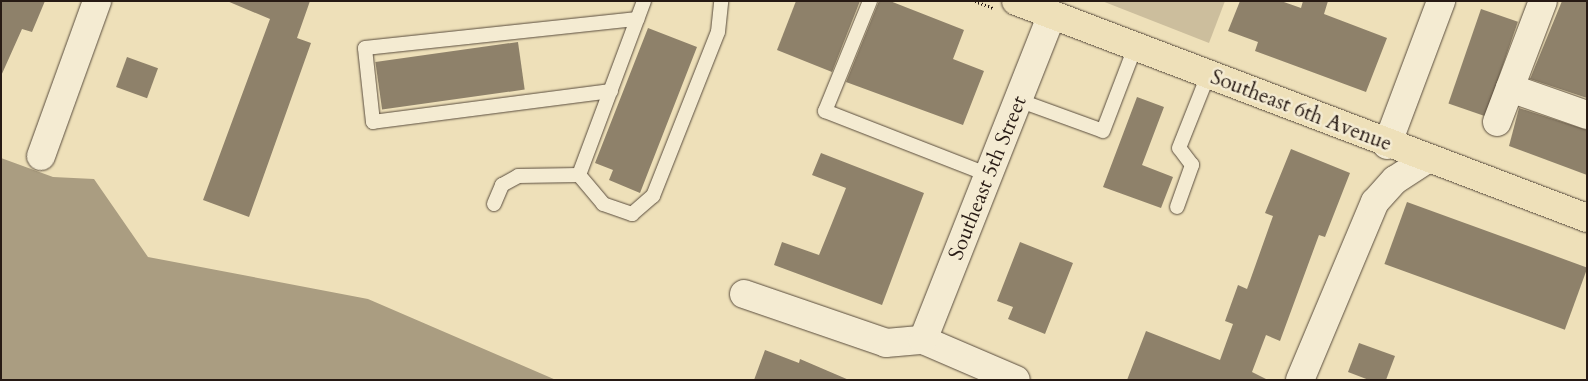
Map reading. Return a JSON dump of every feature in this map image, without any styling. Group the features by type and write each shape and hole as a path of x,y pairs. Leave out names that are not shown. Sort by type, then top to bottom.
{"main road":[{"name":"Southeast 6th Avenue","path":"1016,1 1426,160 1587,218"}],"street":[{"path":"41,156 97,1"},
{"path":"1387,145 1441,1"},
{"path":"1497,122 1543,1"},
{"name":"Southeast 5th Street","path":"923,340 1052,15"},
{"path":"1510,88 1587,115"},
{"path":"1300,380 1379,196 1426,160"},
{"path":"744,294 886,343 923,340 1016,380"}],"lane":[{"path":"580,175 644,1"},
{"path":"580,175 603,204 632,214 653,196 718,32 721,1"},
{"path":"870,1 826,110 989,175"},
{"path":"611,91 373,122 364,48 638,19"},
{"path":"1018,100 1103,131 1136,47"},
{"path":"1177,207 1192,165 1179,148 1208,75"},
{"path":"494,204 502,185 518,176 580,175"}],"shaded area":[{"path":"1102,1 1225,1 1209,43"},
{"path":"1,158 53,177 94,179 148,257 368,299 556,380 1,380"}],"building":[{"path":"1,1 45,1 32,32 22,29 1,76"},
{"path":"227,1 310,1 297,38 311,43 249,217 203,200 270,19"},
{"path":"796,1 860,1 832,72 777,50"},
{"path":"879,1 890,1 964,30 953,59 984,71 963,125 846,82"},
{"path":"1240,1 1281,1 1301,8 1303,1 1328,1 1324,14 1387,38 1366,92 1255,51 1258,42 1228,31"},
{"path":"1562,1 1587,1 1587,98 1530,79"},
{"path":"1481,9 1518,22 1485,116 1448,104"},
{"path":"648,28 697,47 640,193 609,180 613,170 595,163"},
{"path":"518,42 525,90 382,110 375,62"},
{"path":"127,57 158,68 147,98 116,87"},
{"path":"1137,97 1164,107 1142,165 1173,177 1161,208 1103,187"},
{"path":"1519,108 1587,130 1587,175 1509,146"},
{"path":"1291,149 1350,173 1325,237 1319,235 1280,341 1266,335 1252,372 1268,380 1127,380 1146,331 1220,360 1233,324 1225,321 1238,285 1247,289 1273,216 1265,213"},
{"path":"821,153 924,193 882,305 774,265 782,242 819,255 846,188 812,175"},
{"path":"1407,202 1587,268 1565,330 1384,264"},
{"path":"1020,242 1073,263 1045,334 1008,319 1013,307 997,301"},
{"path":"1359,343 1395,356 1386,380 1369,380 1348,372"},
{"path":"765,350 799,363 800,359 849,380 754,380"}]}
